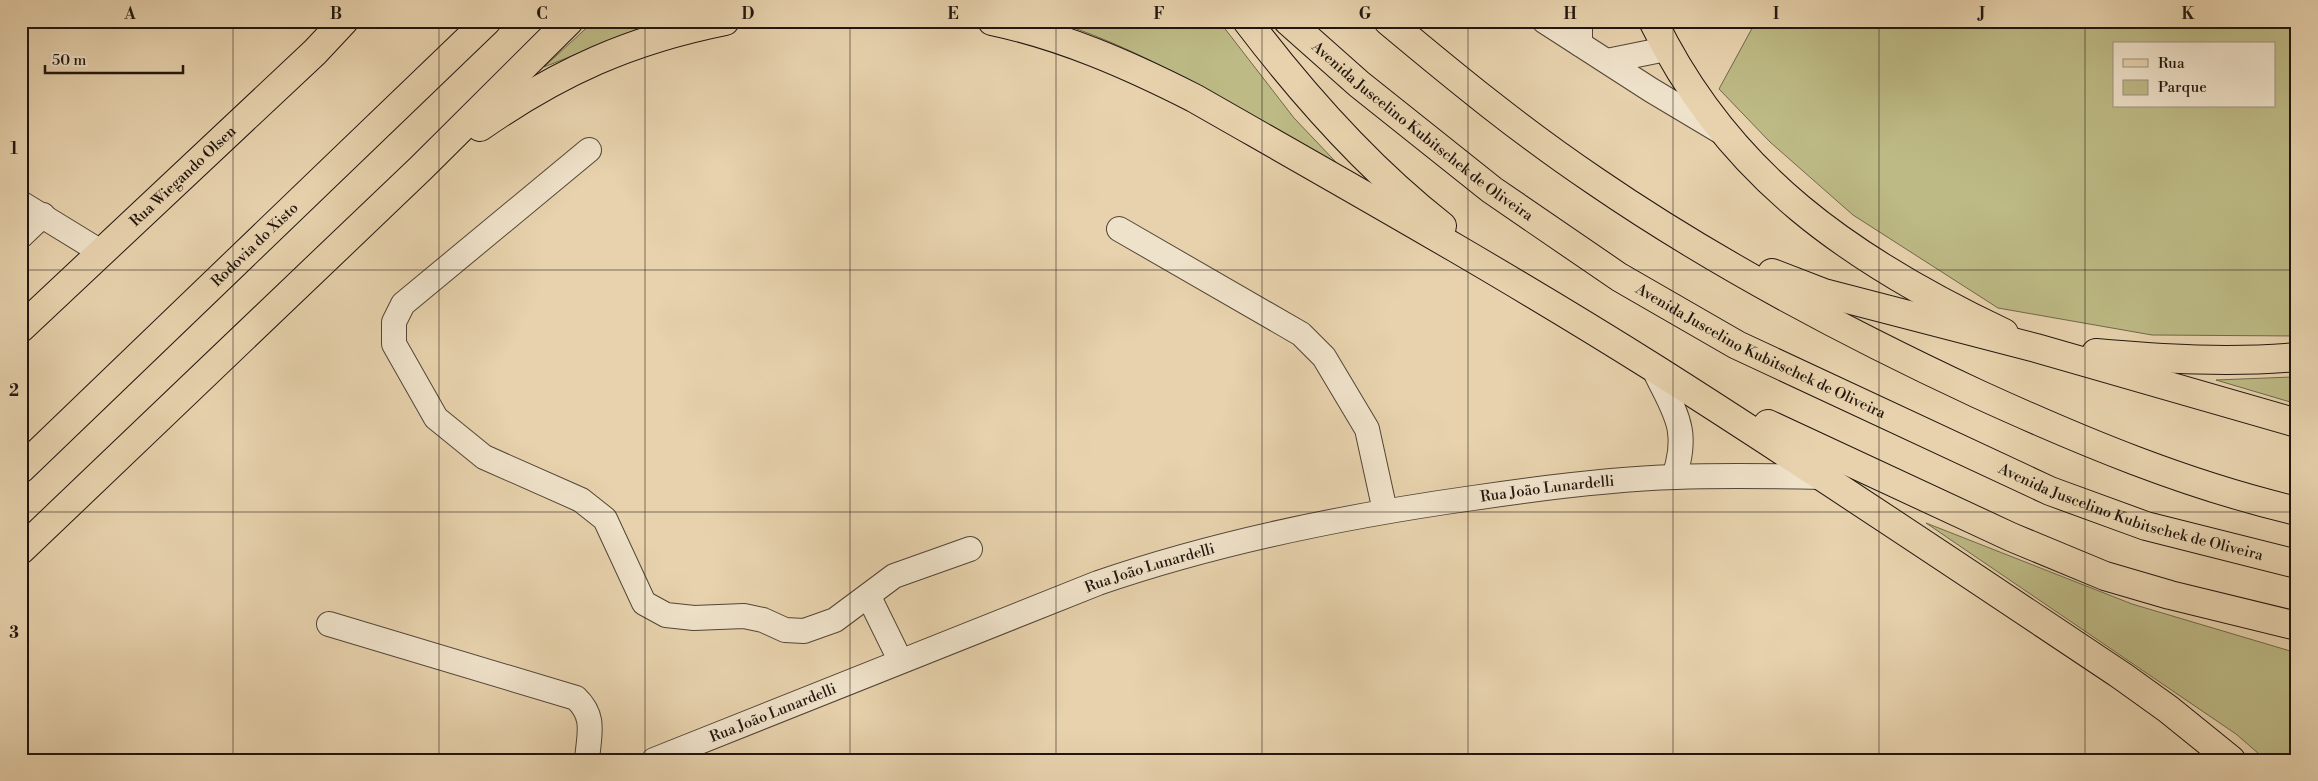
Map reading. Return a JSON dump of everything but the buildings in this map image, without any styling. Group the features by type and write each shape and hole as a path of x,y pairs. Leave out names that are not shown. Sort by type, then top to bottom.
{"main road":[{"name":"Rua Wiegando Olsen","path":"21,328 315,52 344,21"},
{"name":"Rodovia do Xisto","path":"21,469 487,21"},
{"path":"21,550 422,168 569,21"},
{"path":"422,168 518,101 569,72 622,48 680,30 725,21"},
{"path":"992,21 1028,28 1080,46 1150,75 1194,98 1520,286 1653,367 1823,477 2122,676 2168,709 2232,760"},
{"path":"1247,21 1307,96 1365,158 1424,211 1520,286"},
{"name":"Avenida Juscelino Kubitschek de Oliveira","path":"1288,21 1359,84 1492,190 1619,277 1737,345 2050,491 2146,526 2297,564"},
{"path":"1388,21 1520,128 1659,223 1772,291 1854,334 2055,429 2117,455 2194,482 2297,511"},
{"path":"1653,21 1666,49 1688,86 1723,133 1779,191 1814,222 1858,253 1953,309 2036,348 2211,360 2264,360 2297,356"},
{"path":"1659,223 1801,285 2036,348 2297,423"},
{"path":"21,301 51,299"},
{"path":"1653,367 1824,451 2057,557 2105,576 2170,595 2297,626"}],"street":[{"path":"1544,21 1580,32 1607,61 1723,133"},
{"path":"1607,61 1666,49"},
{"path":"588,150 403,304 394,322 394,344 436,418 484,457 581,500 605,519 644,603 666,614 694,618 744,616 763,620 785,630 804,631 835,620 869,597 894,576 970,549"},
{"path":"21,202 101,252"},
{"path":"21,236 43,215"},
{"path":"1119,229 1301,334 1324,357 1367,429 1385,511"},
{"path":"1653,367 1680,426 1681,456 1674,477"},
{"name":"Rua João Lunardelli","path":"654,760 1061,597 1160,562 1239,540 1385,511 1520,491 1674,477 1823,477"},
{"path":"869,597 900,660"},
{"path":"329,624 576,698 587,708 590,726 587,760"}],"green space":[{"path":"594,21 674,21 625,35 544,67"},
{"path":"1053,21 1219,21 1294,118 1351,178 1206,90 1169,70 1131,51"},
{"path":"1756,21 2297,21 2297,336 2152,335 1998,308 1853,215 1770,142 1719,89"},
{"path":"2297,376 2297,404 2216,380 2292,377"},
{"path":"1926,523 2132,604 2297,653 2297,760 2266,760 2236,734"}]}
